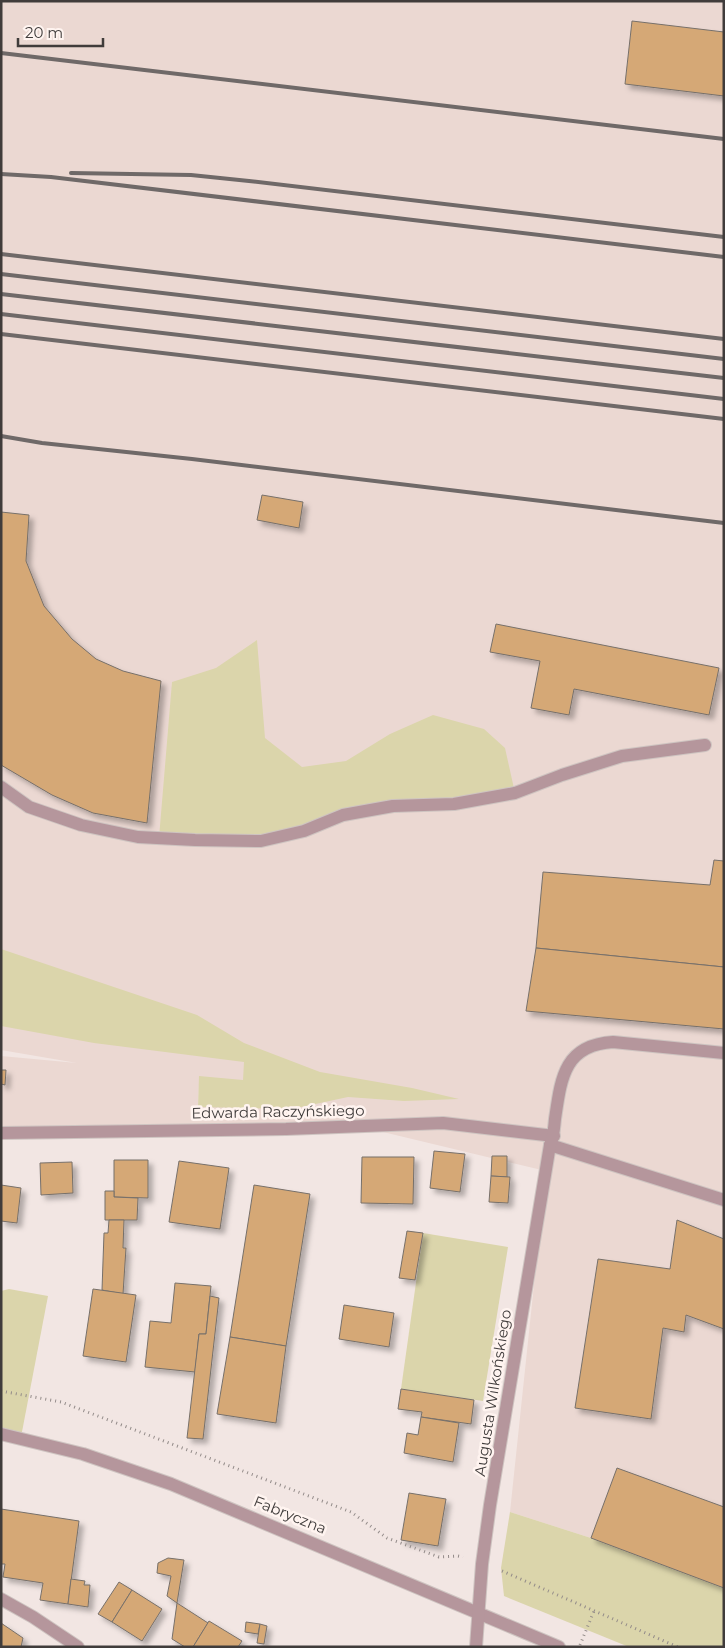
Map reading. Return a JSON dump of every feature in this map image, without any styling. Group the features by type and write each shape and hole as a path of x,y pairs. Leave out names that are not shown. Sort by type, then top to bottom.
{"street":[{"path":"1,787 29,807 81,825 138,837 260,841 304,831 343,815 393,806 454,804 515,792 622,756 705,746"},
{"name":"Augusta Wilkońskiego","path":"476,1647 482,1564 490,1505 565,1071 573,1058 585,1049 599,1043 614,1042 724,1053"},
{"name":"Edwarda Raczyńskiego","path":"1,1133 286,1129 443,1123 552,1141 724,1200"},
{"name":"Fabryczna","path":"1,1434 83,1454 172,1484 558,1647"},
{"path":"1,1599 33,1617 78,1647"}],"path":[{"path":"1,1391 61,1402 351,1512 387,1538 439,1557 458,1556"},
{"path":"495,1568 678,1647"},
{"path":"579,1647 594,1611"}],"shaded area":[{"path":"1,1 724,1 724,1588 591,1538 510,1512 546,1171 358,1126 1,1133 1,1056 77,1063 1,1050","holes":["199,1084 234,1107 198,1107"]},
{"path":"257,640 265,738 302,767 346,761 390,734 433,715 484,729 505,748 515,793 393,806 261,841 159,838 172,682 216,668"},
{"path":"1,949 197,1015 244,1043 320,1072 412,1088 459,1099 404,1101 348,1097 292,1109 198,1107 199,1076 243,1080 244,1062 94,1043 1,1026"},
{"path":"423,1233 508,1247 483,1401 401,1389"},
{"path":"9,1289 48,1296 21,1437 1,1434 1,1291"},
{"path":"510,1512 591,1538 724,1588 724,1647 629,1647 504,1596 501,1568"}],"building":[{"path":"632,21 724,32 724,96 625,84"},
{"path":"262,495 303,502 299,528 257,520"},
{"path":"1,512 29,515 26,561 44,606 72,639 96,659 123,671 161,681 147,823 93,813 52,795 1,765"},
{"path":"496,624 719,668 709,715 574,689 569,715 531,708 540,661 490,652"},
{"path":"714,860 724,861 724,967 536,948 543,872 710,885"},
{"path":"536,948 724,967 724,1029 526,1011"},
{"path":"1,1070 6,1070 5,1085 1,1084"},
{"path":"434,1151 465,1154 460,1192 430,1188"},
{"path":"492,1156 507,1156 507,1177 491,1176"},
{"path":"362,1157 414,1157 413,1204 361,1203"},
{"path":"114,1160 148,1160 148,1198 114,1197"},
{"path":"179,1161 229,1168 220,1229 169,1222"},
{"path":"72,1162 73,1193 41,1195 40,1163"},
{"path":"491,1176 510,1177 508,1203 489,1202"},
{"path":"1,1185 21,1188 17,1223 1,1221"},
{"path":"254,1185 310,1194 286,1346 230,1337"},
{"path":"105,1191 114,1191 114,1197 138,1198 137,1220 105,1220"},
{"path":"109,1220 124,1220 123,1248 126,1248 123,1294 102,1290 104,1233 108,1233"},
{"path":"677,1220 724,1239 724,1329 686,1315 684,1332 663,1328 651,1419 575,1408 598,1259 670,1269"},
{"path":"407,1231 423,1233 415,1280 399,1278"},
{"path":"175,1283 211,1286 206,1334 199,1334 195,1372 145,1367 150,1321 171,1323"},
{"path":"93,1289 136,1295 126,1362 83,1356"},
{"path":"210,1296 219,1298 203,1439 187,1438 199,1334 206,1334"},
{"path":"344,1305 394,1313 389,1347 339,1339"},
{"path":"230,1337 286,1346 276,1423 217,1414"},
{"path":"401,1389 474,1400 471,1424 421,1417 422,1412 398,1409"},
{"path":"421,1417 459,1423 453,1462 404,1453 407,1433 418,1435"},
{"path":"617,1468 724,1507 724,1588 591,1538"},
{"path":"409,1493 446,1499 438,1546 401,1540"},
{"path":"1,1509 79,1521 68,1604 40,1600 43,1583 3,1577 5,1564 1,1564"},
{"path":"168,1558 184,1560 177,1603 167,1596 171,1576 157,1573 158,1563"},
{"path":"71,1579 85,1581 84,1585 90,1585 88,1607 68,1604"},
{"path":"119,1582 132,1590 112,1622 98,1614"},
{"path":"132,1590 162,1609 142,1641 112,1622"},
{"path":"177,1603 208,1623 193,1647 185,1647 172,1639"},
{"path":"209,1621 242,1641 238,1647 193,1647"},
{"path":"246,1622 260,1624 258,1634 245,1632"},
{"path":"1,1623 23,1638 21,1647 1,1647"},
{"path":"260,1624 267,1626 264,1644 257,1643"}],"railway":[{"path":"1,53 724,139"},
{"path":"71,173 191,175 724,237"},
{"path":"1,174 51,177 724,257"},
{"path":"1,254 724,339"},
{"path":"1,274 724,359"},
{"path":"1,294 724,378"},
{"path":"1,314 724,399"},
{"path":"1,334 724,419"},
{"path":"1,436 42,443 192,459 724,523"}]}
